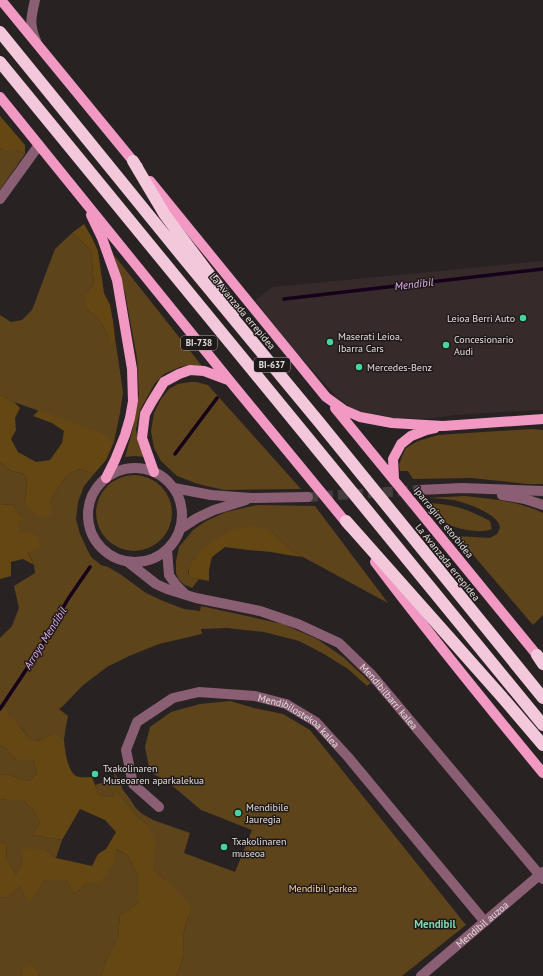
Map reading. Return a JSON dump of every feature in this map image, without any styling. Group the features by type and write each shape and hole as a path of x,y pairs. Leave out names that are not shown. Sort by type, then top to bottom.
{"highway":[{"name":"La Avanzada errepidea","path":"0,32 543,698"},
{"name":"BI-637","path":"0,62 543,725"},
{"path":"133,161 165,215 319,422"},
{"path":"346,521 543,745"}],"main road":[{"path":"1,0 326,397 344,410 360,417 392,423 443,426 543,419"},
{"name":"BI-738","path":"0,97 229,380 346,521"},
{"path":"84,200 102,238 117,280 132,369 133,401 130,418 125,435 106,478"},
{"path":"154,472 142,438 145,414 164,382 190,370 204,371 229,380"},
{"name":"Iparragirre etorbidea","path":"326,397 541,660"},
{"path":"394,479 393,459 401,444 411,436 426,430 443,426"},
{"path":"346,521 401,596 474,689 543,773"}],"street":[{"path":"35,0 31,19 32,30 37,43"},
{"path":"0,199 39,145"},
{"path":"130,469 142,469 154,472 165,479 174,488 180,501 182,515 180,529 175,541 167,550 155,558 142,562 128,562 114,557 102,548 93,536 89,520 90,505 96,490 106,478 117,472 130,469"},
{"path":"174,488 211,495 251,498 308,496"},
{"path":"462,488 509,496 543,505"},
{"path":"419,490 462,488 543,491"},
{"path":"180,529 197,518 214,510 251,498"},
{"path":"167,550 170,575 176,585 186,594"},
{"name":"Mendibilbarri kalea","path":"128,562 156,584 167,589 196,598 260,610 298,624 339,643 371,674 542,876"},
{"name":"Mendibilostekoa kalea","path":"159,807 134,784 126,750 137,722 172,698 199,692 255,696 286,704 316,722 348,757 485,922"},
{"name":"Mendibil auzoa","path":"421,976 542,876"}],"shaded area":[{"path":"0,116 25,145 25,154 15,150 2,150 0,148"},
{"path":"84,224 98,251 104,293 110,305 113,321 115,338 112,349 107,334 100,321 86,308 86,293 94,284 91,250 72,233"},
{"path":"543,261 543,410 455,415 426,419 395,418 371,415 356,411 338,398 292,348 255,300 273,287"},
{"path":"0,395 14,402 20,408 15,418 16,430 11,439 18,452 36,462 50,460 62,443 64,431 52,423 33,416 39,410 104,434 114,442 106,460 94,474 81,469 68,474 50,502 52,513 45,518 30,510 24,502 27,489 25,474 11,471 0,462"},
{"path":"0,504 13,505 19,514 28,519 18,523 20,534 30,531 39,538 41,547 28,553 34,565 23,559 11,562 11,576 0,579"},
{"path":"254,526 271,531 291,550 303,557 225,547 212,557 209,570 209,581 189,576 189,568 198,554 205,547 221,536 235,529"},
{"path":"0,704 7,708 7,713 29,738 37,741 56,734 64,740 67,760 73,773 78,777 92,777 99,795 112,797 116,790 137,816 148,825 155,841 153,869 165,879 191,906 183,935 184,954 177,976 101,976 106,961 118,937 120,915 139,902 139,877 127,855 116,849 113,865 100,882 86,884 74,894 67,880 45,880 29,902 20,887 8,897 0,898 0,842 6,844 7,860 16,874 23,861 23,848 46,850 56,858 92,866 98,854 106,849 116,832 105,820 80,809 62,840 32,835 40,823 33,810 23,800 0,799 0,775 7,774 28,781 37,774 33,760 17,760 3,746 0,745"},
{"path":"30,965 40,974 38,976 23,976 21,970"}],"green space":[{"path":"0,148 2,150 15,150 25,154 0,190"},
{"path":"72,233 91,250 94,284 86,293 86,308 100,321 112,348 115,338 123,392 114,442 103,434 14,402 0,395 0,315 11,322 22,320 32,310 55,249"},
{"path":"114,255 202,366 189,365 180,367 164,374 155,383 140,410 136,429 138,441 145,457 125,457 132,432 139,395 137,358 125,293"},
{"path":"190,382 208,385 301,489 224,490 198,484 177,476 161,461 154,448 151,431 154,413 161,399 169,389 178,384"},
{"path":"531,429 543,430 543,484 528,484 471,478 413,479 408,471 400,471 399,465 406,448 418,441 438,435"},
{"path":"0,462 11,471 25,474 27,489 24,502 50,502 68,474 81,469 94,474 84,486 78,502 76,519 80,534 91,557 101,565 120,574 146,593 184,609 200,611 201,606 283,624 317,639 343,657 371,683 367,686 348,669 299,641 264,632 227,628 201,629 202,634 159,644 129,656 107,667 82,686 59,709 68,716 64,740 60,737 50,735 36,741 29,738 7,713 7,708 0,704 0,638 12,626 19,608 14,586 35,573 34,565 20,535 17,523 27,519 19,514 13,505 0,504"},
{"path":"134,475 148,478 161,486 169,499 172,513 169,527 161,540 148,548 134,551 120,548 107,540 99,527 96,513 99,499 107,486 120,478"},
{"path":"465,496 515,503 543,513 543,615 533,625 457,536 490,538 497,534 500,528 494,518 465,503 453,500 427,498"},
{"path":"431,503 453,506 471,512 490,521 492,529 474,531 452,526 442,519"},
{"path":"257,505 315,506 388,603 291,550 271,531 195,557 188,572 189,576 199,579 192,588 179,580 176,573 176,561 179,547 193,530 206,521 226,512"},
{"name":"Mendibil parkea","path":"230,701 283,714 310,730 466,925 402,976 177,976 184,954 183,935 188,918 165,879 153,869 148,825 137,816 116,790 112,797 99,795 95,785 115,779 114,772 123,790 141,813 153,820 190,833 184,853 235,872 252,830 201,810 168,782 150,772 145,747 150,727 171,712 200,704"},
{"path":"0,745 3,746 17,760 33,760 37,774 28,781 7,774 0,775"},
{"path":"0,799 23,800 33,810 40,823 32,835 62,840 56,858 46,850 23,861 16,874 7,860 6,844 0,842"},
{"path":"115,849 127,855 139,877 139,902 120,915 118,937 106,961 101,976 38,976 40,974 21,970 23,976 0,976 0,898 8,897 20,887 29,901 45,880 67,880 74,894 86,884"}],"waterway":[{"name":"Mendibil","path":"284,299 543,269"},
{"name":"Arroyo Mendibil","path":"175,454 217,398"},
{"name":"Arroyo Mendibil","path":"0,709 38,652 68,599 90,567"}],"tunnel":[{"path":"308,497 419,490"}],"place":[{"name":"Leioa Berri Auto","path":"523,318"},
{"name":"Maserati Leioa, Ibarra Cars","path":"330,342"},
{"name":"Concesionario Audi","path":"446,345"},
{"name":"Mercedes-Benz","path":"359,367"},
{"name":"Txakolinaren Museoaren aparkalekua","path":"95,774"},
{"name":"Mendibile Jauregia","path":"238,813"},
{"name":"Txakolinaren museoa","path":"224,847"}],"district":[{"name":"Mendibil","path":"435,924"}]}
